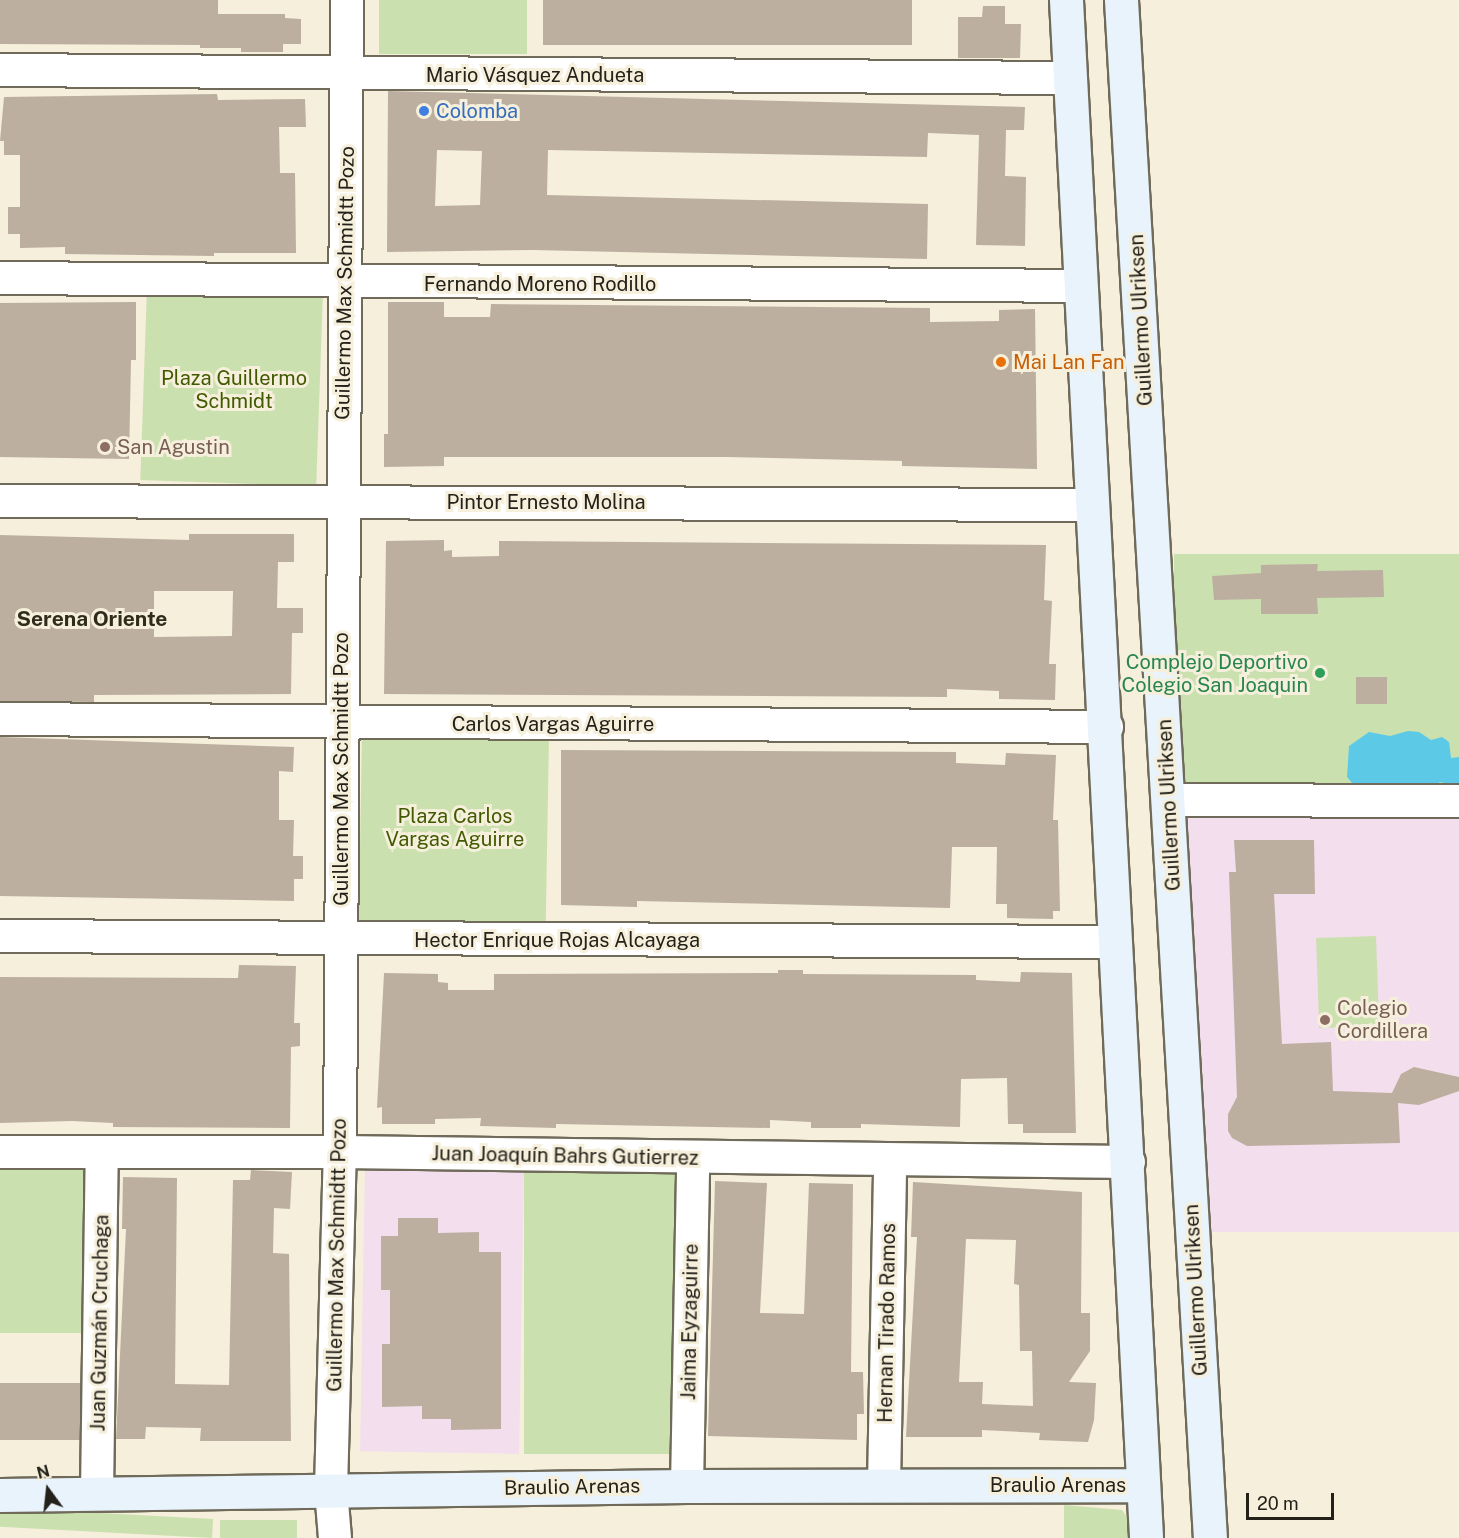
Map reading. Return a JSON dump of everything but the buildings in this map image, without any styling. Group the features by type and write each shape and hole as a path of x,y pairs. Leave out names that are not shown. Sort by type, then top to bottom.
{"main road":[{"path":"1066,0 1079,286 1107,727 1114,942 1129,1162 1146,1538"},
{"name":"Guillermo Ulriksen","path":"1121,0 1210,1538"},
{"name":"Braulio Arenas","path":"0,1495 687,1485 1143,1485"}],"street":[{"name":"Guillermo Max Schmidtt Pozo","path":"335,1538 332,1490 340,1152 340,723 347,0"},
{"name":"Mario Vásquez Andueta","path":"0,70 1070,78"},
{"name":"Fernando Moreno Rodillo","path":"0,278 344,283 1079,286"},
{"name":"Pintor Ernesto Molina","path":"0,501 1093,505"},
{"name":"Carlos Vargas Aguirre","path":"0,719 1107,727"},
{"path":"1168,800 1459,801"},
{"name":"Hector Enrique Rojas Alcayaga","path":"0,936 1114,942"},
{"name":"Juan Joaquín Bahrs Gutierrez","path":"0,1152 340,1152 890,1162 1129,1162"},
{"name":"Juan Guzmán Cruchaga","path":"97,1494 102,1153"},
{"name":"Jaima Eyzaguirre","path":"687,1485 693,1159"},
{"name":"Hernan Tirado Ramos","path":"884,1485 890,1162"}],"shaded area":[{"name":"Colegio Cordillera","path":"1180,810 1459,810 1459,1232 1180,1232"},
{"path":"365,1166 524,1169 519,1454 360,1451"}],"green space":[{"path":"379,0 527,0 527,54 379,54"},
{"name":"Plaza Guillermo Schmidt","path":"147,288 323,294 316,486 140,480"},
{"name":"Complejo Deportivo Colegio San Joaquin","path":"1174,554 1459,554 1459,792 1174,792"},
{"name":"Plaza Carlos Vargas Aguirre","path":"362,732 549,735 546,929 359,926"},
{"path":"1376,936 1379,1026 1319,1028 1316,938"},
{"path":"0,1165 87,1165 87,1333 0,1333"},
{"path":"524,1169 681,1169 681,1454 524,1454"},
{"path":"1064,1505 1122,1510 1133,1526 1134,1538 1064,1538"},
{"path":"0,1508 213,1519 212,1538 0,1527"},
{"path":"220,1520 297,1520 297,1538 220,1538"}],"water":[{"path":"1408,731 1419,732 1431,740 1442,737 1449,742 1451,758 1459,757 1459,787 1440,782 1426,790 1358,790 1347,777 1349,746 1369,732 1390,736"}],"place":[{"name":"Colomba","path":"424,111"},
{"name":"Mai Lan Fan","path":"1001,362"},
{"name":"San Agustin","path":"105,447"},
{"name":"Complejo Deportivo Colegio San Joaquin","path":"1320,673"},
{"name":"Colegio Cordillera","path":"1325,1020"}],"district":[{"name":"Serena Oriente","path":"92,619"}]}
